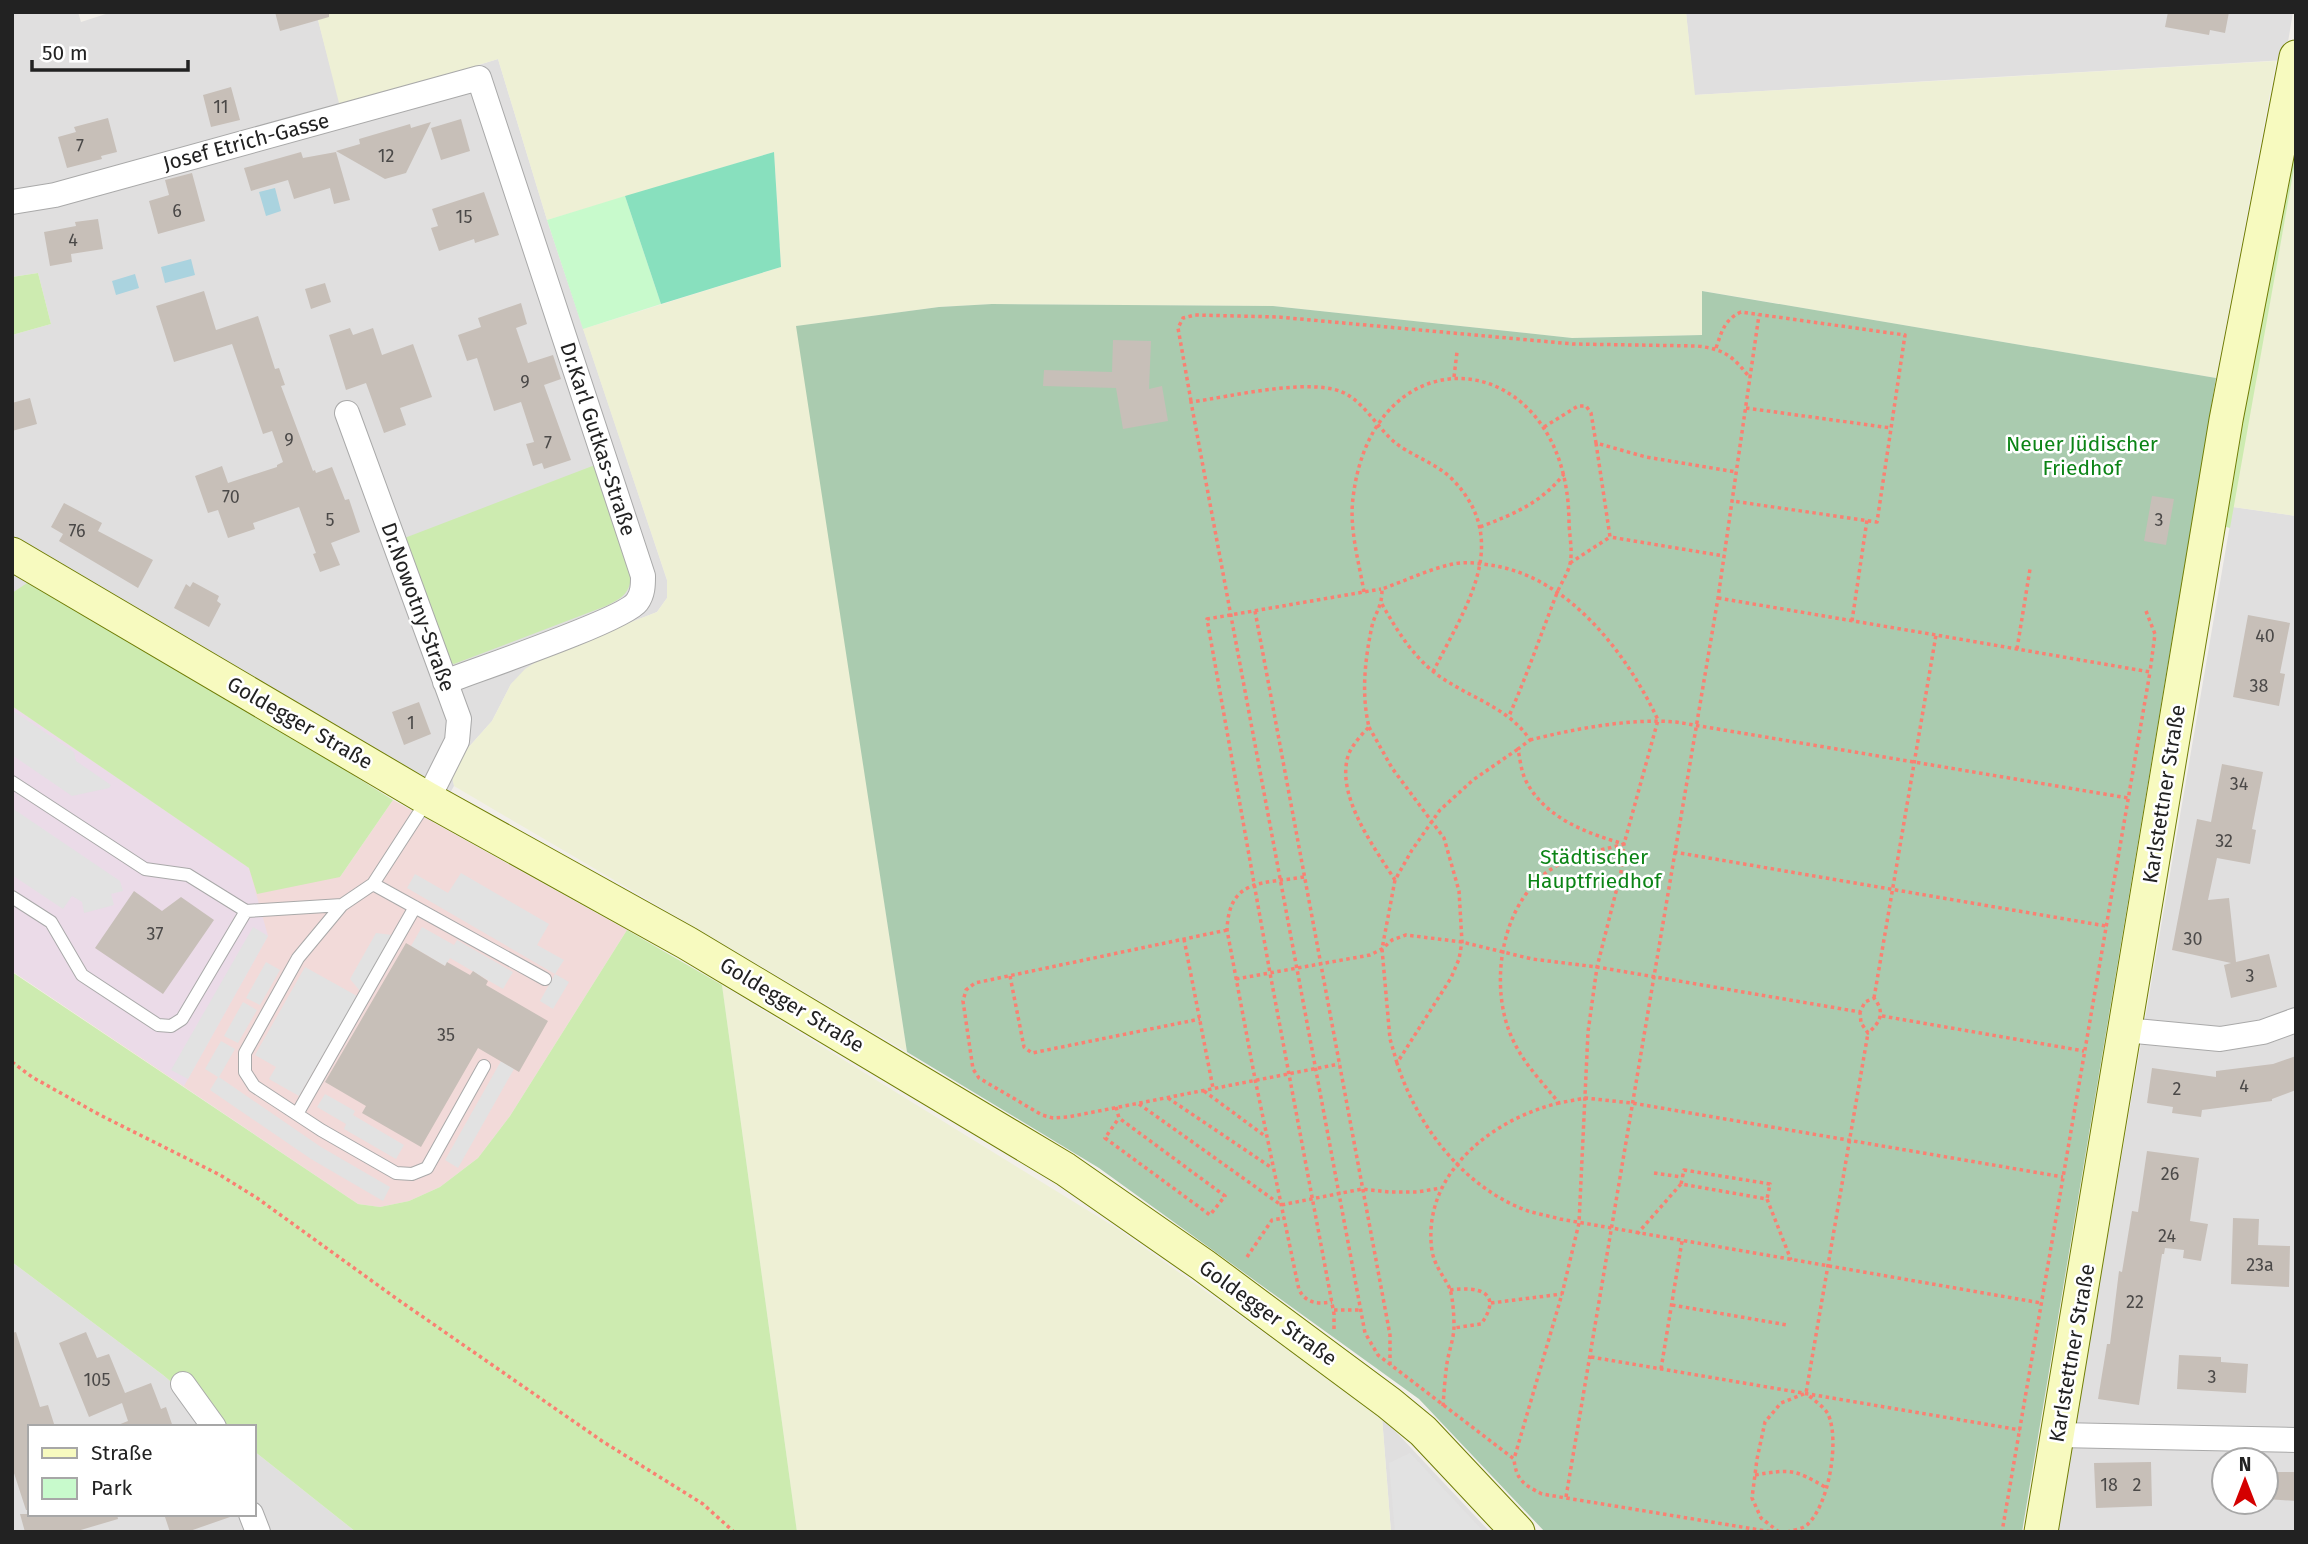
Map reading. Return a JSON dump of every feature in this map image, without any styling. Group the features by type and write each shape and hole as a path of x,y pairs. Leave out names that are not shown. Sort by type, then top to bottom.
{"street":[{"name":"Karlstettner Straße","path":"2041,1532 2227,421 2296,57"},
{"name":"Josef Etrich-Gasse","path":"12,202 55,195 479,78"},
{"name":"Dr.Karl Gutkas-Straße","path":"445,682 631,608 642,592 643,576 479,78"},
{"name":"Dr.Nowotny-Straße","path":"347,413 459,719 457,741 428,799"},
{"name":"Goldegger Straße","path":"18,566 687,943 991,1123 1132,1214 1332,1360 1423,1431 1518,1532"},
{"path":"2125,1030 2174,1037 2220,1039 2263,1032 2296,1020"},
{"path":"183,1384 213,1425"},
{"path":"2058,1435 2296,1440"}],"lane":[{"path":"12,782 145,869 188,874 246,911 342,905"},
{"path":"428,799 373,884 342,905 298,958 245,1054 245,1072 254,1086 297,1114 396,1173 412,1174 427,1168 484,1066"},
{"path":"373,884 545,979"},
{"path":"12,897 51,922 82,975 159,1025 172,1026 182,1019 246,911"},
{"path":"297,1114 415,907"}],"path":[{"path":"1716,348 1724,325 1730,317 1741,312 1905,335 1878,522 1731,501"},
{"path":"1566,1497 1718,598 1759,314"},
{"path":"1514,1459 1378,1355 1365,1333 1178,328 1183,318 1195,315 1278,317 1573,344 1697,346 1716,348 1736,360 1750,378"},
{"path":"1454,377 1457,352"},
{"path":"1364,592 1353,527 1353,499 1358,473 1377,426 1391,409 1410,393 1430,382 1454,377 1503,388 1520,401 1544,427 1554,444 1569,498 1570,563 1535,657 1509,716"},
{"path":"1191,402 1310,386 1330,387 1348,395 1363,407 1377,426 1402,448 1430,462 1449,477 1464,494 1480,527 1483,545 1475,586 1433,672"},
{"path":"1544,427 1577,406 1586,406 1591,413 1610,537"},
{"path":"1746,408 1891,428"},
{"path":"1596,443 1646,457 1736,472"},
{"path":"1480,527 1533,504 1551,490 1564,474"},
{"path":"1852,621 1867,520"},
{"path":"1570,563 1610,537 1724,556"},
{"path":"1332,1360 1334,1310 1207,619 1382,589 1454,564 1481,564 1510,569 1536,578 1588,619 1614,647 1648,699 1658,720 1624,844 1621,873 1597,967 1587,1032 1579,1223 1562,1294 1514,1459 1515,1471 1524,1485 1542,1494 1772,1532"},
{"path":"2017,649 2030,569"},
{"path":"1382,589 1382,604 1373,621 1366,656 1366,711 1370,727 1392,768 1444,838 1459,891 1462,942 1451,978 1397,1063"},
{"path":"1718,598 2150,672"},
{"path":"1382,604 1395,628 1433,672 1509,716 1530,740"},
{"path":"1255,611 1390,1335 1390,1365"},
{"path":"2003,1532 2150,672 2155,634 2146,611"},
{"path":"1874,998 1937,635"},
{"path":"2041,1303 1612,1230 1528,1210 1500,1198 1459,1165 1420,1117 1406,1090 1390,1039 1382,949 1395,880 1440,810 1473,780 1530,740 1552,734 1658,720 1696,724 2128,798"},
{"path":"1370,727 1349,753 1346,773 1348,793 1355,811 1395,880"},
{"path":"1518,749 1525,778 1536,797 1552,812 1575,826 1624,844"},
{"path":"1559,1104 1521,1056 1511,1037 1502,1001 1503,951 1512,920 1522,899 1535,882 1569,859 1624,844"},
{"path":"1674,852 2106,926"},
{"path":"1304,877 1254,885 1237,893 1228,911 1227,930 1299,1290 1304,1298 1312,1302 1332,1301"},
{"path":"1227,930 975,983 966,990 963,1001 973,1069 979,1078 1042,1115 1053,1118 1339,1064"},
{"path":"1236,979 1370,955 1392,940 1406,935 1462,942 1532,959 1597,967 1860,1013"},
{"path":"1184,939 1213,1087"},
{"path":"1010,976 1024,1047 1032,1053 1200,1019"},
{"path":"1868,1033 1861,1023 1860,1013 1865,1002 1874,998"},
{"path":"1807,1393 1868,1033 1878,1025 1882,1016 1880,1005 1874,998"},
{"path":"1882,1016 2084,1051"},
{"path":"12,1062 32,1077 100,1115 183,1155 248,1192 602,1441 703,1504 734,1532"},
{"path":"1203,1090 1267,1138"},
{"path":"1167,1097 1274,1169"},
{"path":"1443,1406 1454,1328 1450,1290 1440,1275 1433,1254 1433,1213 1441,1188 1474,1146 1516,1117 1537,1109 1585,1098 1632,1103 2063,1177"},
{"path":"1138,1103 1281,1205 1362,1189 1417,1192 1441,1188"},
{"path":"1116,1107 1119,1118 1225,1196 1210,1215 1105,1138 1119,1118"},
{"path":"1637,1234 1681,1184 1684,1170 1770,1184 1767,1199 1791,1260"},
{"path":"1654,1173 1682,1178"},
{"path":"1681,1184 1767,1199"},
{"path":"1247,1257 1272,1220 1284,1218"},
{"path":"1661,1368 1682,1241"},
{"path":"1450,1290 1479,1289 1488,1295 1491,1303 1481,1324 1454,1328"},
{"path":"1491,1303 1562,1294"},
{"path":"1672,1305 1787,1325"},
{"path":"1334,1310 1361,1310"},
{"path":"1590,1356 2020,1430"},
{"path":"1779,1532 1761,1518 1752,1498 1765,1422 1781,1403 1807,1393"},
{"path":"1787,1532 1806,1527 1820,1508 1834,1435 1827,1412 1807,1393"},
{"path":"1755,1475 1785,1470 1799,1472 1825,1487"}],"shaded area":[{"path":"12,12 78,12 81,22 112,12 316,12 341,107 498,59 547,220 667,580 667,598 657,612 547,655 511,684 492,721 459,758 452,772 454,786 433,823 204,682 27,584 12,593 12,335 51,324 38,273 12,277"},
{"path":"1686,12 2293,12 2285,60 1694,95"},
{"path":"2233,507 2296,516 2296,1532 2057,1532"},
{"path":"12,706 249,868 340,877 393,800 627,930 510,1116 478,1158 440,1187 409,1201 380,1207 358,1204 12,971"},
{"path":"12,706 249,868 268,936 184,1086 12,971"},
{"path":"12,710 74,752 76,761 111,785 109,788 72,796 12,755"},
{"path":"12,808 120,881 123,891 111,894 114,905 84,913 82,902 72,896 63,909 12,875"},
{"path":"461,873 549,924 537,945 564,960 555,974 407,888 415,874 448,893"},
{"path":"253,927 268,936 188,1079 171,1070"},
{"path":"422,927 454,945 457,940 513,972 503,989 450,958 445,966 411,946"},
{"path":"376,933 392,935 360,991 350,979"},
{"path":"266,962 280,970 260,1005 246,998"},
{"path":"305,967 357,996 299,1096 269,1079 276,1067 255,1055"},
{"path":"555,974 569,982 553,1009 540,1001"},
{"path":"243,1002 257,1010 238,1043 224,1036"},
{"path":"221,1041 235,1049 219,1077 321,1147 390,1187 383,1201 311,1159 210,1090 218,1077 205,1069"},
{"path":"501,1061 514,1069 458,1168 445,1160"},
{"path":"325,1094 355,1111 353,1115 404,1145 396,1159 344,1129 346,1124 317,1107"},
{"path":"12,1262 163,1375 223,1425 28,1425 28,1516 256,1516 256,1453 356,1532 12,1532"},
{"path":"1382,1417 1490,1532 1391,1532"},
{"path":"1410,1453 1484,1532 1395,1532 1389,1463"}],"green space":[{"path":"316,12 1686,12 1695,95 2276,61 2216,378 1703,291 1702,335 1572,338 1273,306 992,304 939,307 797,326 907,1052 454,786 451,772 459,758 492,721 511,684 525,669 547,655 657,612 667,598 667,580 583,329 781,267 774,152 547,220 498,59 340,107"},
{"path":"2296,99 2296,157 2230,528 2219,525"},
{"path":"774,152 781,267 661,304 625,196"},
{"path":"2296,157 2296,516 2233,507"},
{"path":"625,196 661,304 583,329 547,220"},
{"path":"38,273 51,324 12,335 12,277"},
{"name":"Städtischer Hauptfriedhof","path":"1702,291 2216,378 2022,1532 1545,1532 1419,1399 1099,1168 907,1052 796,326 939,307 992,304 1273,306 1572,338 1702,335"},
{"path":"595,465 631,578 626,592 620,599 606,606 454,664 447,661 402,539"},
{"path":"27,583 204,682 393,800 340,877 257,894 249,868 12,706 12,593"},
{"path":"627,930 722,985 797,1532 356,1532 256,1453 256,1425 223,1425 163,1375 12,1262 12,972 358,1204 380,1207 409,1201 440,1187 478,1158 510,1116"},
{"path":"722,985 1118,1229 1382,1417 1391,1532 797,1532"}],"water":[{"path":"275,188 281,211 266,216 259,192"},
{"path":"191,259 195,275 165,283 161,267"},
{"path":"135,274 139,288 116,295 112,281"}],"building":[{"path":"275,12 329,12 329,17 280,31"},
{"path":"2168,12 2229,12 2225,33 2210,30 2209,35 2165,27"},
{"path":"231,87 240,120 211,127 203,95"},
{"path":"108,118 117,152 67,168 58,137 76,132 74,127"},
{"path":"461,119 470,151 441,160 431,128"},
{"path":"431,122 406,173 385,179 336,151 360,144 359,139 410,124 411,128"},
{"path":"301,152 303,158 336,152 350,200 334,204 330,188 294,199 288,180 251,191 244,168"},
{"path":"192,173 205,221 158,234 149,201 169,195 165,180"},
{"path":"484,192 499,235 475,243 474,239 439,251 431,228 438,226 432,209"},
{"path":"98,219 103,249 71,254 72,262 50,266 44,232 76,226 75,222"},
{"path":"325,283 331,302 311,309 305,289"},
{"path":"204,291 216,330 258,316 275,369 279,368 285,385 281,386 313,471 316,473 332,467 345,500 349,499 360,532 331,543 340,565 320,572 299,507 253,523 255,529 228,538 218,510 208,513 195,476 222,466 228,483 277,467 283,462 272,431 263,434 232,344 174,362 156,306"},
{"path":"521,303 527,324 516,328 528,363 553,355 561,379 544,385 571,460 544,469 542,463 533,466 526,444 534,442 521,402 494,411 477,358 467,361 458,335 481,327 478,318"},
{"path":"350,328 353,335 373,328 382,355 413,344 432,397 400,408 406,425 384,433 366,383 346,390 329,335"},
{"path":"1113,340 1151,341 1149,389 1162,386 1168,421 1123,429 1116,388 1043,386 1044,370 1112,372"},
{"path":"30,398 37,424 12,431 12,403"},
{"path":"2152,496 2174,499 2166,545 2144,541"},
{"path":"64,503 102,523 98,531 153,560 138,588 59,541 63,534 51,527"},
{"path":"193,582 219,596 217,601 221,604 209,627 174,608 186,584 190,587"},
{"path":"2248,615 2290,623 2280,673 2285,674 2279,706 2233,697"},
{"path":"419,702 431,734 404,745 392,712"},
{"path":"2222,764 2263,772 2252,829 2256,830 2250,864 2217,858 2208,900 2229,898 2236,962 2269,954 2277,987 2231,998 2224,965 2231,963 2172,950 2197,819 2211,822"},
{"path":"134,891 162,911 181,897 214,920 163,994 95,948"},
{"path":"406,943 445,966 447,962 470,975 473,971 488,981 486,985 548,1021 519,1072 478,1048 421,1147 362,1113 366,1106 325,1082"},
{"path":"2296,1056 2296,1090 2272,1101 2202,1110 2201,1117 2172,1113 2173,1107 2147,1103 2152,1068 2216,1077 2216,1071 2273,1064"},
{"path":"2147,1151 2199,1158 2190,1221 2208,1224 2201,1261 2183,1258 2184,1250 2165,1248 2162,1254 2139,1405 2098,1399 2107,1344 2110,1344 2119,1271 2122,1272 2132,1211 2138,1212"},
{"path":"2233,1218 2259,1219 2258,1245 2290,1246 2289,1287 2231,1284"},
{"path":"16,1332 40,1407 48,1405 54,1425 28,1425 28,1510 12,1467 12,1333"},
{"path":"86,1332 97,1358 109,1354 125,1393 151,1383 161,1409 166,1407 172,1425 118,1425 128,1421 122,1403 89,1417 59,1343"},
{"path":"2179,1355 2221,1357 2221,1362 2248,1364 2246,1393 2177,1389"},
{"path":"2151,1462 2152,1506 2096,1508 2094,1463"},
{"path":"2280,1472 2296,1472 2296,1501 2280,1500"},
{"path":"20,1514 117,1516 118,1519 74,1532 25,1532"},
{"path":"165,1516 230,1517 187,1532 170,1532"}],"park label":[{"name":"Neuer Jüdischer Friedhof","path":"2082,456"}]}
